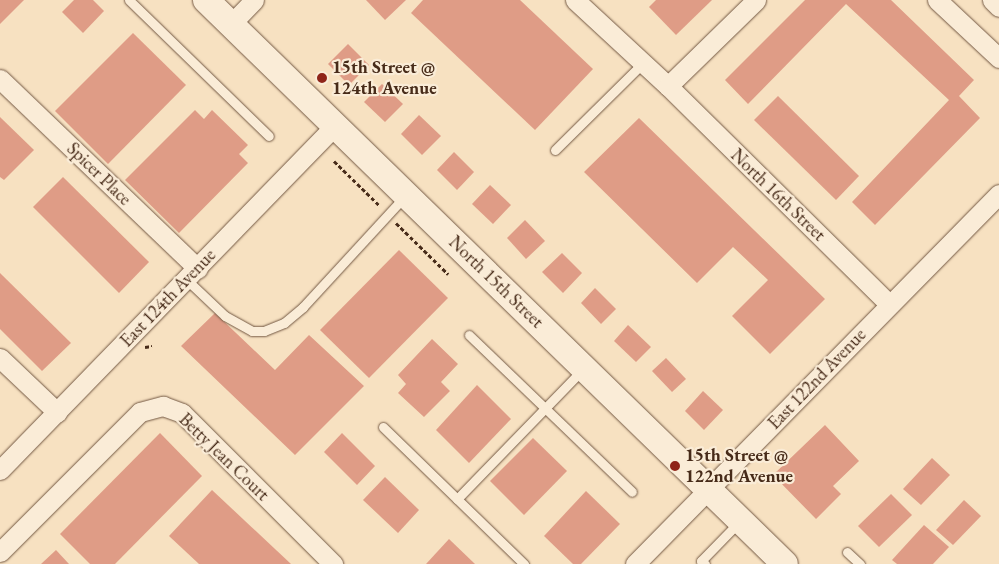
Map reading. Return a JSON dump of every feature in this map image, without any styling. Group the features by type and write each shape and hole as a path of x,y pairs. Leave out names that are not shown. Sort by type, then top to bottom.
{"street":[{"name":"North 15th Street","path":"206,0 742,519 777,561"},
{"path":"231,24 254,0"},
{"name":"North 16th Street","path":"575,0 668,86 889,304"},
{"path":"668,86 756,0"},
{"path":"937,0 999,58"},
{"path":"992,0 999,7"},
{"name":"Spicer Place","path":"0,79 192,274"},
{"name":"East 124th Avenue","path":"0,470 335,126"},
{"name":"East 122nd Avenue","path":"635,564 999,194"},
{"path":"0,358 57,412"},
{"name":"Betty Jean Court","path":"2,546 140,412 163,406 182,413 333,564"}],"lane":[{"path":"129,0 268,136"},
{"path":"555,150 643,63"},
{"path":"192,274 225,316 252,331 264,331 284,323 302,307 406,194"},
{"path":"468,335 632,492"},
{"path":"457,499 585,367"},
{"path":"383,427 524,564"},
{"path":"705,564 701,561 742,519"},
{"path":"847,552 860,564"}],"building":[{"path":"0,0 24,0 0,24"},
{"path":"74,0 93,0 104,11 83,33 62,12"},
{"path":"366,0 406,0 385,20"},
{"path":"423,0 520,0 593,69 535,130 411,13"},
{"path":"656,0 712,0 676,35 649,7"},
{"path":"805,0 891,0 974,80 959,96 980,118 875,225 852,202 949,100 846,4 748,104 725,80"},
{"path":"133,33 186,85 108,164 55,111"},
{"path":"348,44 369,65 349,85 328,64"},
{"path":"382,84 403,104 385,122 364,102"},
{"path":"778,96 859,176 836,200 754,120"},
{"path":"195,110 204,119 212,110 248,145 239,154 248,163 179,233 125,180"},
{"path":"419,115 441,136 422,155 401,134"},
{"path":"0,117 34,150 4,180 0,177"},
{"path":"639,118 825,299 770,354 732,316 768,280 733,247 697,283 584,172"},
{"path":"454,152 474,172 457,190 437,170"},
{"path":"63,177 149,262 119,293 33,207"},
{"path":"490,185 511,205 493,224 472,204"},
{"path":"525,220 545,241 526,259 507,238"},
{"path":"399,250 448,298 369,378 320,330"},
{"path":"562,253 582,273 563,293 542,272"},
{"path":"0,273 71,343 42,371 0,329"},
{"path":"595,288 616,309 601,324 581,303"},
{"path":"215,313 275,370 309,335 364,386 295,455 181,346"},
{"path":"628,325 651,347 636,362 614,341"},
{"path":"432,339 458,364 441,382 450,391 424,417 398,393 406,384 398,375"},
{"path":"666,358 686,379 672,392 652,371"},
{"path":"477,385 511,419 469,463 436,430"},
{"path":"703,391 723,410 704,430 685,411"},
{"path":"825,425 859,461 833,486 841,494 816,519 773,475"},
{"path":"160,433 202,476 115,564 90,564 60,534"},
{"path":"342,433 375,466 357,485 324,452"},
{"path":"533,438 567,471 524,515 490,481"},
{"path":"932,458 950,475 921,505 903,489"},
{"path":"385,477 419,510 398,533 363,500"},
{"path":"212,490 291,564 199,564 169,536"},
{"path":"586,491 620,524 581,564 573,564 544,536"},
{"path":"891,494 912,515 879,547 858,526"},
{"path":"964,500 981,516 953,545 936,530"},
{"path":"924,525 949,547 933,564 897,564 892,560"},
{"path":"449,539 475,564 426,564"},
{"path":"56,550 69,564 41,564"}],"place":[{"name":"15th Street @ 124th Avenue","path":"322,78"},
{"name":"15th Street @ 122nd Avenue","path":"675,466"}]}
